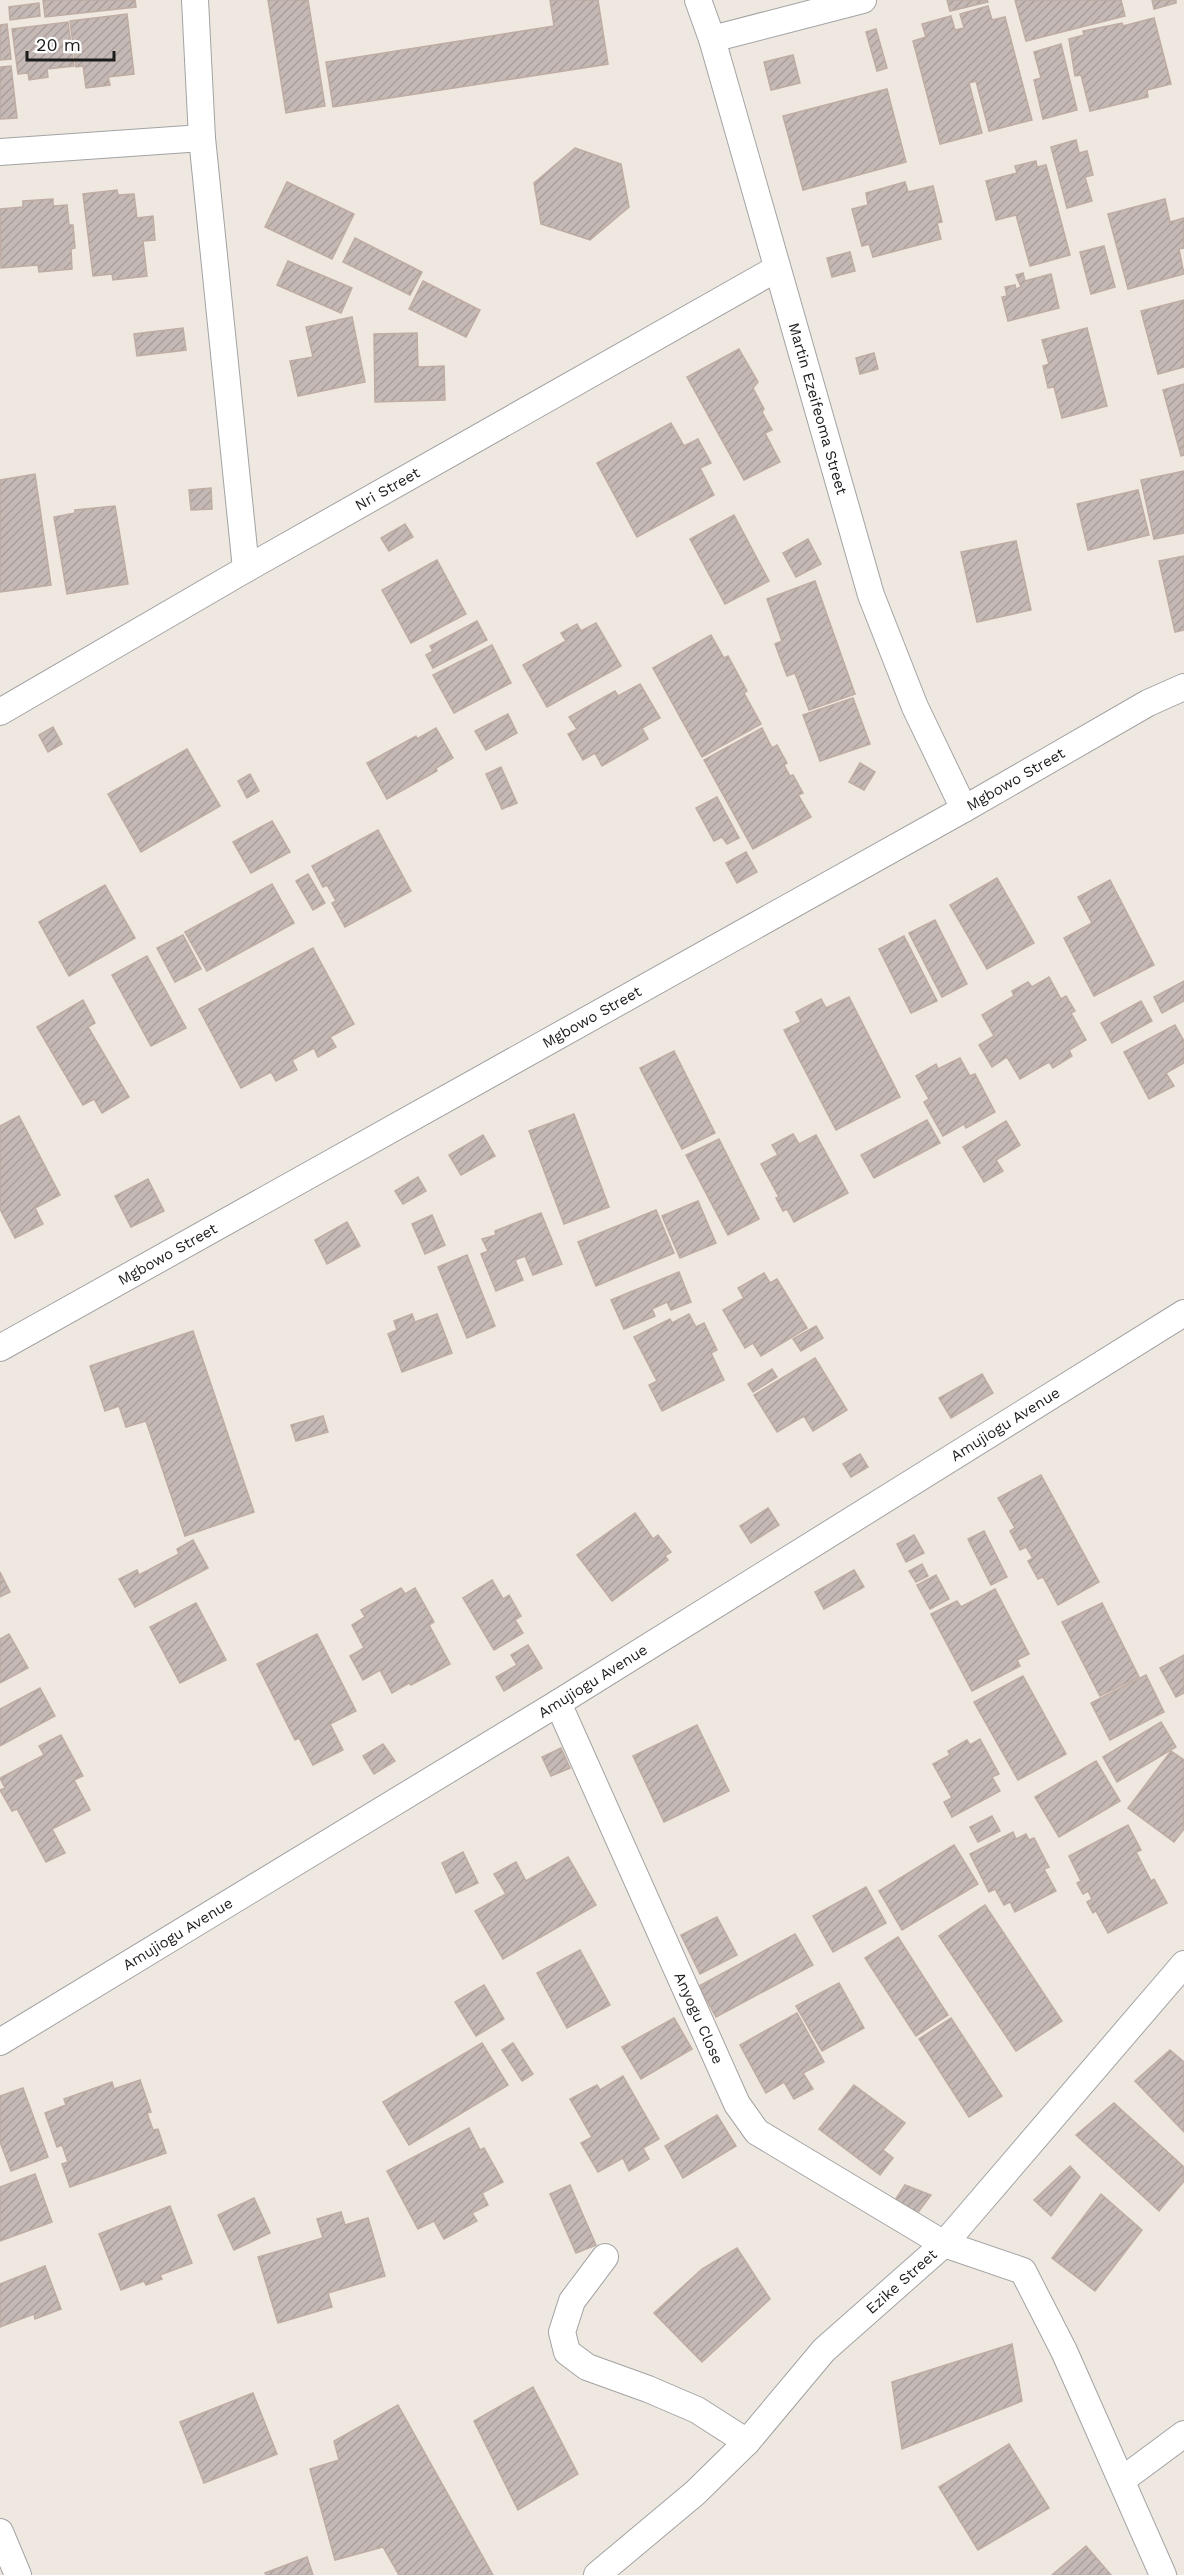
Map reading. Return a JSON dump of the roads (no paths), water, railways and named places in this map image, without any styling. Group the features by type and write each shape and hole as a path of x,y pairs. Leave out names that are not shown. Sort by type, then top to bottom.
{"street":[{"path":"195,0 202,138 246,569"},
{"name":"Martin Ezeifeoma Street","path":"698,0 712,39 871,595 915,706 964,809"},
{"path":"712,39 863,0"},
{"path":"0,152 202,138"},
{"name":"Nri Street","path":"0,712 246,569 776,269"},
{"name":"Mgbowo Street","path":"0,1348 964,809 1148,703 1184,687"},
{"name":"Amujiogu Avenue","path":"0,2042 558,1703 1184,1313"},
{"name":"Anyogu Close","path":"558,1703 737,2104 757,2132 944,2244 1023,2271 1064,2351 1163,2575"},
{"name":"Ezike Street","path":"597,2575 696,2493 747,2442 824,2350 944,2244 1184,1964"},
{"path":"605,2257 572,2301 562,2332 567,2352 595,2371 648,2389 697,2410 747,2442"},
{"path":"1122,2480 1184,2434"},
{"path":"0,2532 18,2575"}]}
